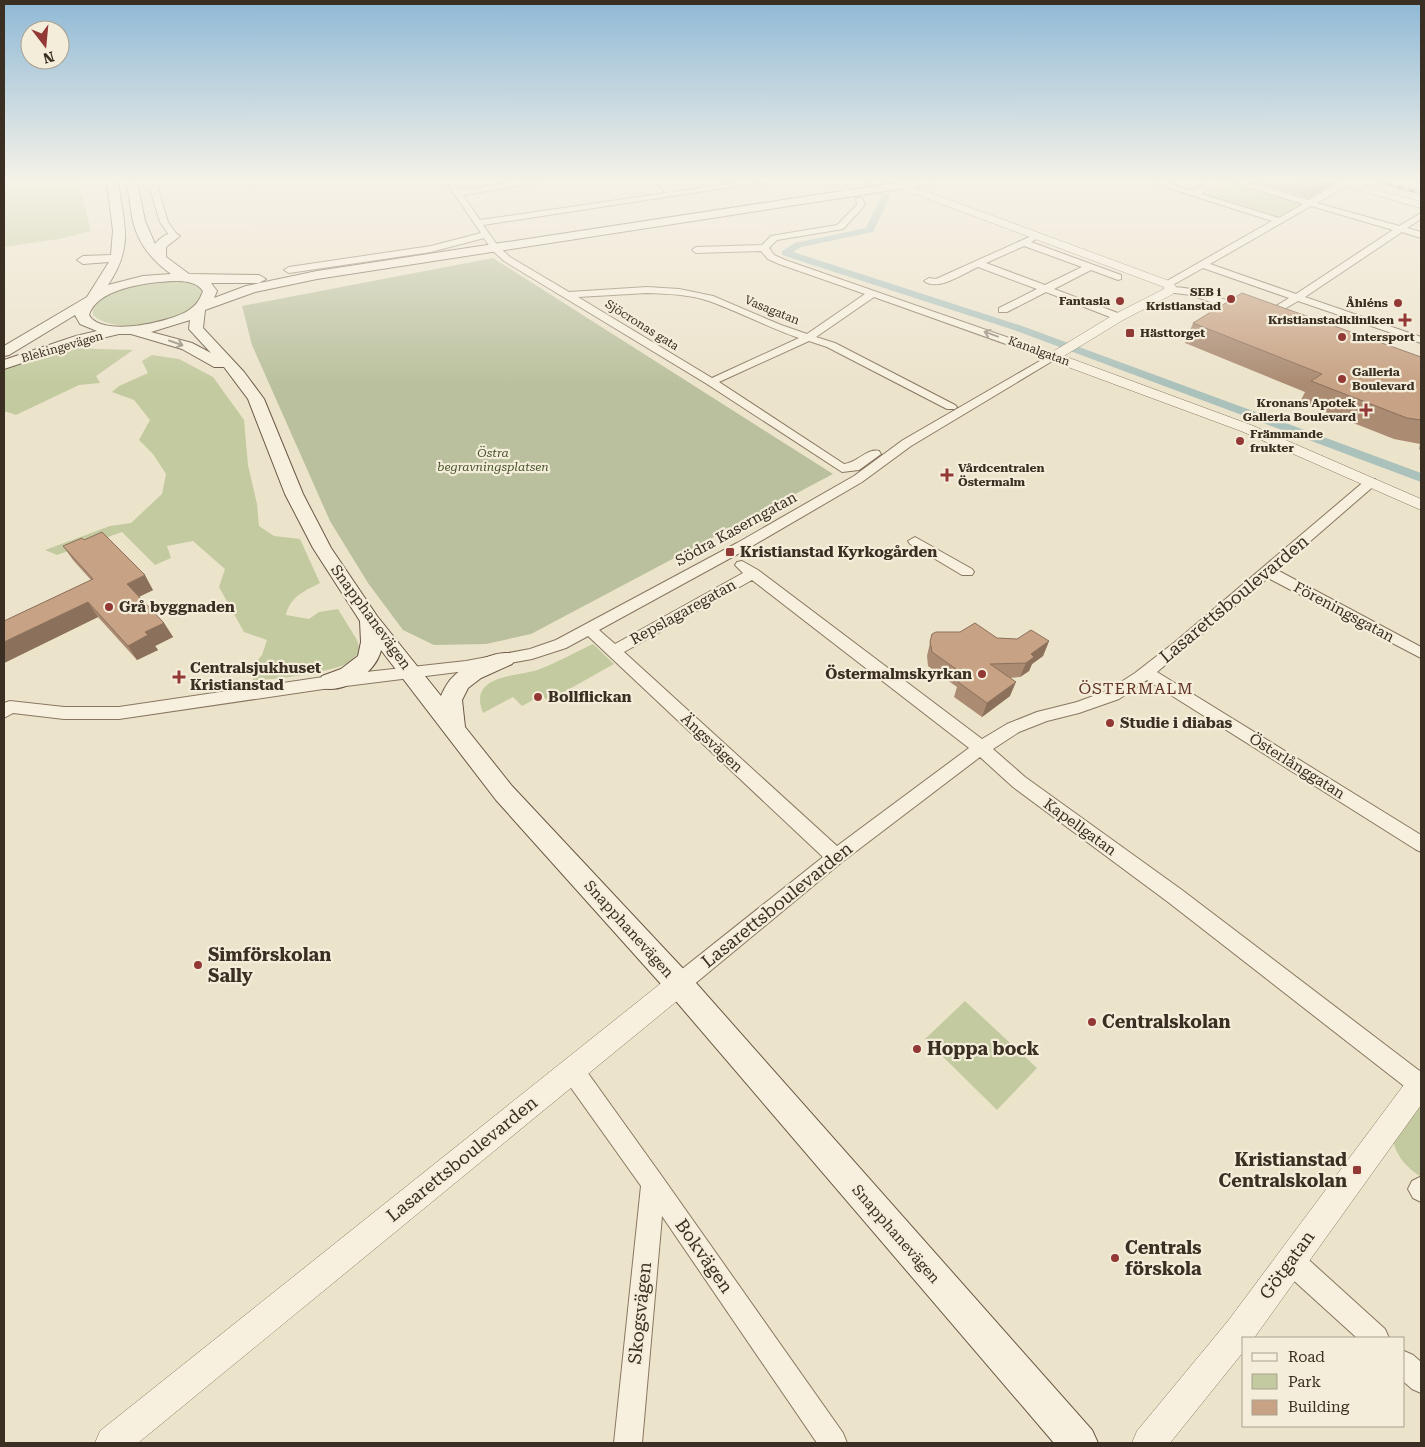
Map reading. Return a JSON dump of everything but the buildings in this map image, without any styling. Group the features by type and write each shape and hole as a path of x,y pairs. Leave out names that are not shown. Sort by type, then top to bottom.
{"main road":[{"path":"117,250 116,258 91,300 83,309 82,316 86,322 95,326 126,330 167,324 252,289 317,274 485,250"},
{"path":"152,250 160,259 191,279 205,284 210,291 209,298 200,309"},
{"path":"158,250 160,259"},
{"path":"83,260 116,258"},
{"path":"274,278 288,270"},
{"name":"Blekingevägen","path":"4,352 121,284 172,276 191,279 244,280 317,274"},
{"name":"Snapphanevägen","path":"200,309 196,329 239,374 256,399 294,494 322,548 370,621 504,793 679,984 1079,1443"},
{"name":"Blekingevägen","path":"4,365 81,339 126,330"},
{"name":"Snapphanevägen","path":"126,330 187,346 239,374"},
{"path":"8,335 34,336"},
{"path":"330,682 354,672 366,660 372,650 370,621"},
{"path":"454,728 451,704 456,686 467,676 504,660"}],"street":[{"path":"288,270 427,250"},
{"name":"Sjöcronas gata","path":"497,250 507,259 570,295 711,382 842,468"},
{"path":"696,250 712,250"},
{"name":"Kanalgatan","path":"765,250 771,257 782,262 1054,357 1246,428 1421,504"},
{"path":"929,281 937,282 1011,250"},
{"path":"1043,250 1118,277"},
{"path":"1073,250 1169,287 1192,292 1264,318 1370,250"},
{"name":"Södra Kaserngatan","path":"411,673 504,660 532,654 561,644 742,546 858,479 907,443 972,403 1054,357 1230,250"},
{"path":"980,264 1119,317"},
{"path":"1203,265 1421,340"},
{"path":"1003,310 1090,267"},
{"name":"Vasagatan","path":"570,295 647,290 679,292 710,298 777,327 831,344 951,407"},
{"path":"711,382 809,337 872,294"},
{"name":"Södra Kaserngatan","path":"842,468 855,467 951,407 1033,362 1054,357"},
{"name":"Lasarettsboulevarden","path":"112,1443 836,857 981,748 1014,728 1112,695 1147,672 1371,482"},
{"path":"915,542 967,572"},
{"name":"Repslagaregatan","path":"612,652 748,569"},
{"name":"Kapellgatan","path":"748,569 981,748 1019,782 1175,896 1421,1084"},
{"name":"Föreningsgatan","path":"1267,571 1421,653"},
{"name":"Ängsvägen","path":"589,629 836,857"},
{"name":"Österlånggatan","path":"1147,672 1421,844"},
{"path":"7,710 94,715 330,682 411,673"},
{"name":"Bokvägen","path":"572,1070 653,1183 833,1443"},
{"name":"Götgatan","path":"1150,1443 1239,1332 1421,1084"},
{"name":"Skogsvägen","path":"628,1443 653,1183"},
{"path":"1290,1260 1375,1337"},
{"path":"1405,1365 1421,1380"}],"green space":[{"name":"Östra begravningsplatsen","path":"493,258 833,474 531,634 486,644 434,645 403,630 368,583 330,521 252,345 242,306"},
{"path":"181,280 194,283 202,288 203,296 194,306 182,314 167,320 134,326 118,325 104,322 93,315 93,307 111,292 133,285"},
{"path":"69,348 133,350 96,376 100,383 79,385 16,415 4,411 4,370"},
{"path":"152,355 179,359 213,377 244,420 248,465 257,504 259,526 274,536 300,539 320,583 294,599 286,615 309,619 319,612 338,609 357,640 360,651 346,664 300,675 253,680 252,667 262,655 267,640 244,632 219,587 225,569 193,541 167,546 171,558 155,565 122,532 57,555 45,550 110,526 131,523 162,494 166,474 153,454 139,440 150,420 134,400 112,392 119,386 148,373 142,361"},
{"path":"593,644 614,664 548,701 542,695 522,706 513,697 483,713 480,702 481,694 484,688 492,681 540,669"},
{"path":"965,1001 1037,1068 997,1110 925,1039"},
{"path":"1421,1108 1421,1177 1403,1162 1393,1141 1416,1109"}],"waterway":[{"path":"791,250 785,253 1018,328 1421,478"}],"place":[{"name":"SEB i Kristianstad","path":"1231,299"},
{"name":"Fantasia","path":"1120,301"},
{"name":"Åhléns","path":"1398,303"},
{"name":"Kristianstadkliniken","path":"1405,320"},
{"name":"Hästtorget","path":"1130,333"},
{"name":"Intersport","path":"1342,337"},
{"name":"Galleria Boulevard","path":"1342,379"},
{"name":"Kronans Apotek Galleria Boulevard","path":"1366,410"},
{"name":"Främmande frukter","path":"1240,441"},
{"name":"Vårdcentralen Östermalm","path":"947,475"},
{"name":"Kristianstad Kyrkogården","path":"730,552"},
{"name":"Grå byggnaden","path":"109,607"},
{"name":"Östermalmskyrkan","path":"982,674"},
{"name":"Centralsjukhuset Kristianstad","path":"179,677"},
{"name":"Bollflickan","path":"538,697"},
{"name":"Studie i diabas","path":"1110,723"},
{"name":"Simförskolan Sally","path":"198,965"},
{"name":"Centralskolan","path":"1092,1022"},
{"name":"Hoppa bock","path":"917,1049"},
{"name":"Kristianstad Centralskolan","path":"1357,1170"},
{"name":"Centrals förskola","path":"1115,1258"}],"district":[{"name":"ÖSTERMALM","path":"1136,688"}]}
